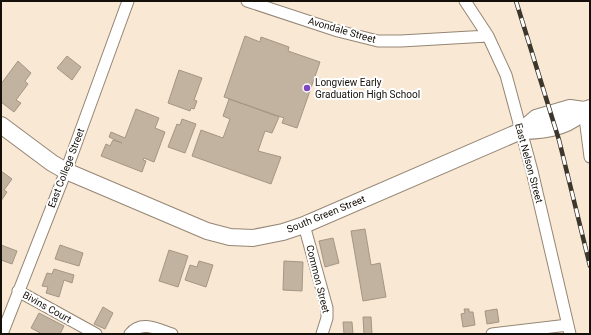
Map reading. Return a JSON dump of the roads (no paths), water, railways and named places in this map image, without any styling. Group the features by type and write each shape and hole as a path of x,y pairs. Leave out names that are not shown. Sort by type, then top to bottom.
{"street":[{"name":"East College Street","path":"2,334 66,171 128,1"},
{"name":"Avondale Street","path":"247,1 338,31 378,40 401,41 488,36"},
{"name":"East Nelson Street","path":"465,1 488,36 506,75 569,330"},
{"name":"South Green Street","path":"1,125 52,163 66,171 207,231 230,237 253,238 282,232 304,224 521,131 536,118 570,108 587,109"},
{"path":"587,109 590,157"},
{"name":"Common Street","path":"304,224 327,308 327,318 322,334"},
{"name":"Bivins Court","path":"18,291 96,334"},
{"path":"130,334 136,327 144,326 172,334"},
{"path":"492,334 569,330"}],"railway":[{"path":"516,1 559,140 590,266"}],"place":[{"name":"Longview Early Graduation High School","path":"307,88"}]}
